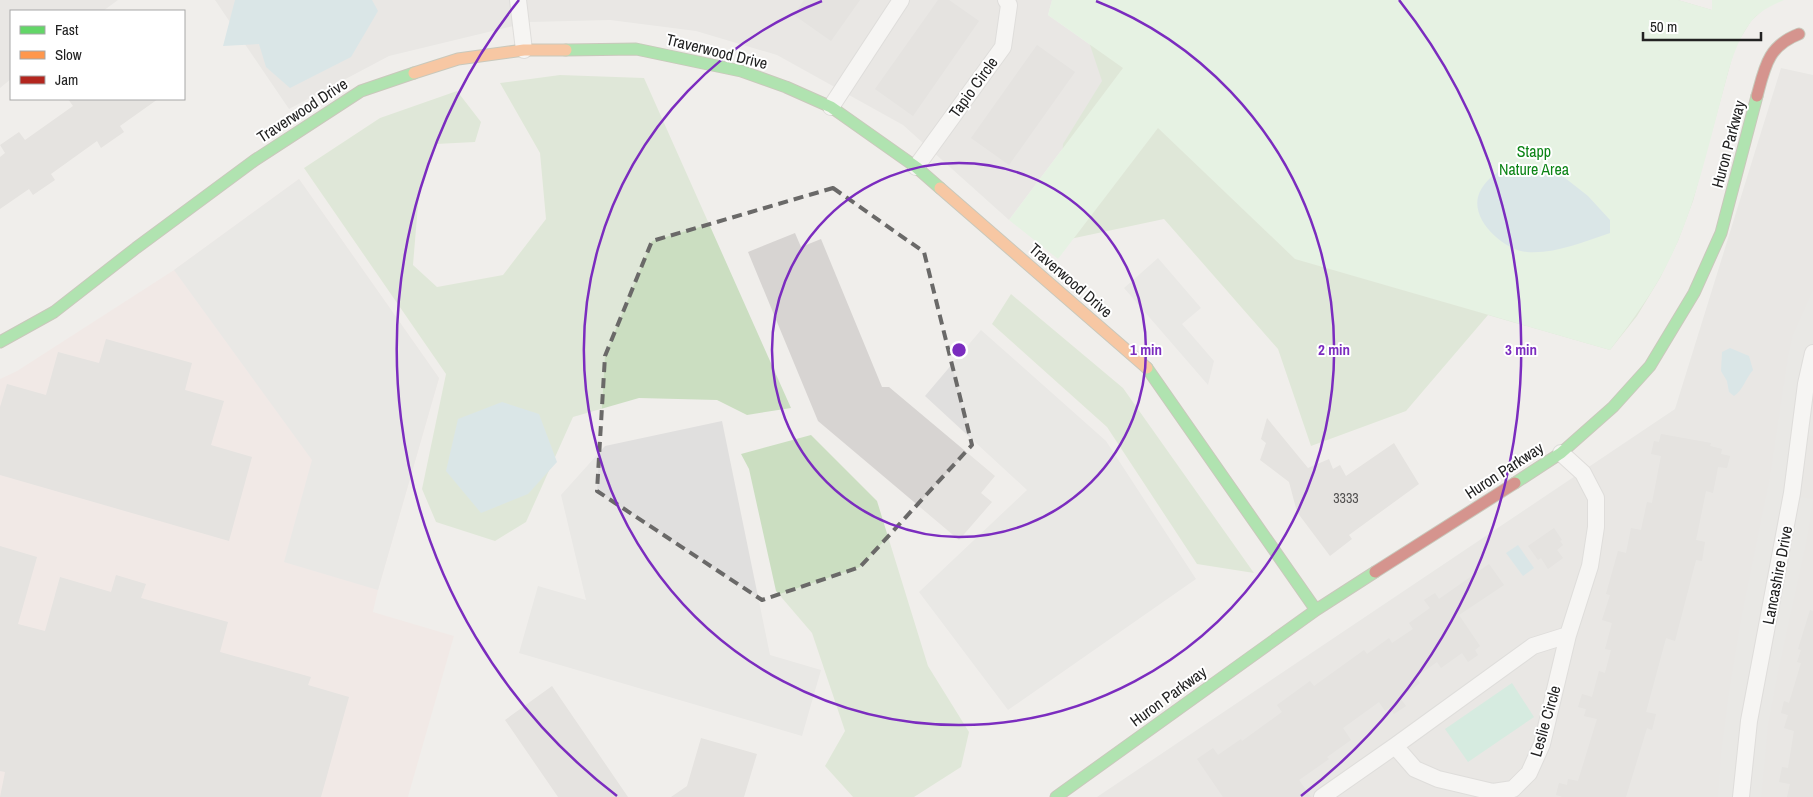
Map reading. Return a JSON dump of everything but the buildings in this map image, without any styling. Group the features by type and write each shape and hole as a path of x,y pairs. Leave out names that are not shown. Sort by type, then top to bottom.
{"street":[{"path":"518,0 524,50"},
{"path":"831,107 901,0"},
{"name":"Tapio Circle","path":"916,167 1003,47 1009,5 1006,0"},
{"name":"Huron Parkway","path":"1056,797 1316,610 1561,452 1613,407 1650,366 1694,293 1721,233 1765,67 1773,50 1784,40 1806,35"},
{"name":"Traverwood Drive","path":"0,342 54,312 254,160 361,92 458,59 524,50 636,49 741,71 786,86 831,107 916,167 1148,370 1316,610"},
{"name":"Lancashire Drive","path":"1741,797 1749,721 1792,493 1806,384 1813,353"},
{"name":"Leslie Circle","path":"1395,746 1415,769 1438,779 1494,792 1513,790 1529,773 1542,744 1568,635 1590,566 1596,527 1596,498 1583,473 1561,452"},
{"path":"1322,797 1533,646 1568,635"}],"highlighted area":[{"path":"833,188 924,252 972,445 860,567 762,600 597,491 605,356 652,241"}],"shaded area":[{"path":"0,0 118,0 104,10 10,10 10,80 0,88"},
{"path":"215,0 1052,0 1048,15 1123,68 1009,220 903,125 777,55 696,31 610,20 530,22 389,56 289,109"},
{"path":"1781,68 1813,75 1813,797 1097,797 1675,409"},
{"path":"299,179 439,378 373,612 454,636 408,797 0,797 0,379 17,371 174,270"},
{"path":"299,179 439,378 378,590 284,562 312,460 174,270"},
{"path":"1158,258 1201,308 1182,324 1214,361 1208,385 1124,288"},
{"path":"1813,290 1813,436 1798,434 1792,496 1813,499 1807,538 1768,725 1761,797 1718,797 1729,693 1741,620 1770,477 1788,357 1793,335"},
{"path":"981,330 1106,441 1196,579 1008,710 919,592 1027,490 925,396"},
{"path":"722,421 770,655 821,670 802,736 519,653 538,586 586,600 561,495 605,446"}],"green space":[{"name":"Stapp Nature Area","path":"1052,0 1678,0 1712,10 1712,0 1784,0 1757,15 1750,23 1734,53 1696,192 1678,241 1656,285 1610,350 1295,259 1158,128 1058,259 1009,220 1123,68 1048,15"},
{"name":"Stapp Nature Area","path":"1075,0 1678,0 1712,10 1712,0 1762,0 1765,8 1751,21 1735,47 1693,201 1678,241 1660,278 1637,316 1610,350 1488,315 1406,411 1311,446 1278,349 1164,219 1056,242 1063,144 1102,81"},
{"path":"560,75 644,78 791,408 747,415 717,400 639,398 573,417 526,522 495,541 436,522 422,489 446,374 304,168 380,118 457,91 481,122 475,142 436,144 419,193 413,265 437,287 503,275 546,219 540,153 500,83"},
{"path":"1011,294 1123,388 1254,573 1197,564 1107,427 992,324"},
{"path":"811,435 877,501 928,666 969,732 961,767 914,797 853,797 825,766 845,731 812,633 776,591 749,469 741,454"},
{"path":"1512,683 1534,717 1468,762 1445,729"}],"water":[{"path":"235,0 372,0 378,11 351,57 290,88 266,67 259,44 223,46"},
{"path":"1530,166 1560,174 1588,196 1610,220 1610,233 1569,247 1537,252 1518,250 1500,240 1485,225 1480,216 1477,206 1479,193 1487,181 1503,169"},
{"path":"1730,348 1749,356 1753,370 1734,396 1729,392 1727,381 1721,371 1722,352"},
{"path":"502,402 539,414 557,462 528,494 481,513 446,471 458,419"},
{"path":"1518,545 1534,568 1523,576 1506,553"}],"traffic: fast":[{"path":"566,50 636,49 741,71 786,87 831,107 916,167 940,188"},
{"path":"0,342 54,312 136,248 255,160 361,91 414,73"},
{"path":"1515,483 1561,453 1613,407 1650,366 1694,293 1721,233 1757,96"},
{"path":"1147,368 1316,610"},
{"path":"1056,797 1316,610 1375,572"}],"traffic: slow":[{"path":"414,73 458,59 524,50 566,50"},
{"path":"940,188 1147,368"}],"traffic: jam":[{"path":"1757,96 1769,58 1780,45 1799,34"},
{"path":"1375,572 1515,483"}]}
